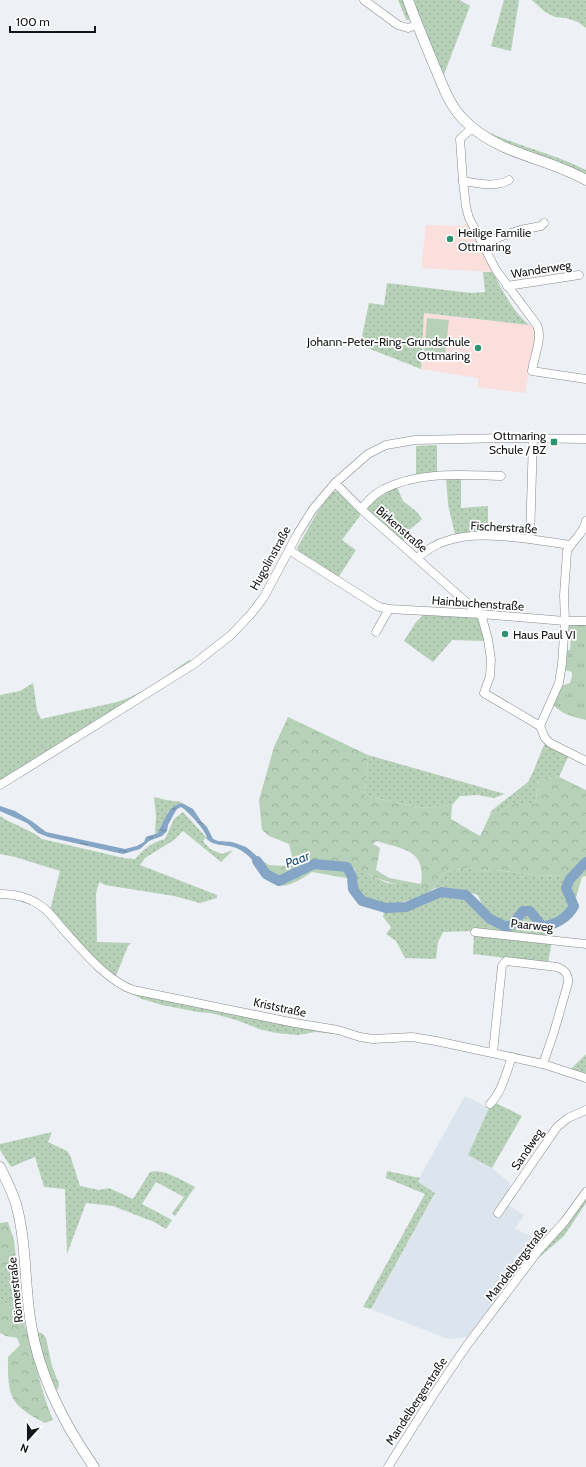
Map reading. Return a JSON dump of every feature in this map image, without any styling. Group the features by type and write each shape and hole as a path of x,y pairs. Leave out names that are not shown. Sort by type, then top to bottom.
{"main road":[{"path":"408,0 453,108 472,128 506,148 562,168 586,180"},
{"name":"Römerstraße","path":"0,1168 16,1203 35,1344 49,1388 59,1409 94,1467"}],"street":[{"path":"364,0 398,25 408,28 418,25"},
{"name":"Wanderweg","path":"472,128 460,139 466,207 469,218 496,270 539,329 539,341 532,371 586,379"},
{"path":"463,181 494,185 504,183 509,180"},
{"path":"482,243 520,230 541,226 544,223"},
{"name":"Wanderweg","path":"507,286 579,275"},
{"path":"530,539 533,438"},
{"name":"Hugolinstraße","path":"0,785 194,664 231,635 251,614 264,597 289,550 313,510 335,483 368,454 386,445 415,440 533,438 586,439"},
{"path":"361,509 369,499 383,489 408,481 443,475 501,476"},
{"name":"Birkenstraße","path":"335,483 361,509 481,614"},
{"path":"540,726 559,683 562,664 567,551 583,531 586,521"},
{"name":"Fischerstraße","path":"417,558 427,550 445,541 464,536 530,539 571,545"},
{"name":"Hainbuchenstraße","path":"289,550 379,607 389,609 481,614 565,621 586,621"},
{"path":"376,632 389,609"},
{"path":"481,614 488,639 491,668 484,693 540,726 545,738 550,743 586,761"},
{"name":"Kriststraße","path":"0,894 21,896 41,906 110,977 133,990 295,1023 338,1030 360,1037 373,1039 412,1037 436,1040 543,1064 586,1078"},
{"name":"Paarweg","path":"475,932 586,944"},
{"path":"493,1052 502,966 506,961 557,967 563,969 569,978 554,1032 543,1064"},
{"path":"490,1104 494,1101 502,1085 512,1057"},
{"name":"Sandweg","path":"498,1213 557,1127 568,1118 586,1110"},
{"name":"Mandelbergstraße","path":"465,1348 538,1251 565,1221 586,1192"},
{"name":"Mandelbergerstraße","path":"388,1467 429,1401 465,1348"}],"shaded area":[{"name":"Heilige Familie Ottmaring","path":"467,223 493,272 421,268 426,225 463,226"},
{"name":"Johann-Peter-Ring-Grundschule Ottmaring","path":"424,313 529,325 534,327 535,341 525,393 478,387 478,378 421,369"},
{"path":"465,1096 489,1108 468,1155 492,1168 510,1183 507,1204 524,1215 515,1229 544,1241 467,1337 448,1339 371,1309 435,1194 417,1182"}],"green space":[{"path":"398,0 404,0 410,17 408,21 406,19"},
{"path":"413,0 460,0 470,6 443,77"},
{"path":"504,0 519,0 511,51 491,46"},
{"path":"532,0 586,0 586,28 578,22 566,18 555,17 545,12"},
{"path":"478,127 504,139 573,164 586,170 586,176 498,141"},
{"path":"483,272 493,272 504,294 529,325 424,313 421,369 360,345 369,303 384,305 387,283 471,293 485,292"},
{"path":"427,318 449,320 445,356 424,354"},
{"path":"437,445 437,474 416,477 416,446"},
{"path":"446,477 461,477 461,508 488,506 488,533 455,535 448,504"},
{"path":"397,487 403,501 417,512 422,519 404,535 404,543 366,509 384,494"},
{"path":"333,491 339,492 362,513 342,540 356,550 338,578 298,551 297,548 318,511"},
{"path":"423,615 477,617 485,641 452,640 433,662 404,641 416,622"},
{"path":"570,624 586,624 586,720 563,713 553,704 561,686 570,683 572,677 572,672 565,670 566,650 570,650 571,637 567,636 568,626"},
{"path":"189,660 192,661 190,664 118,708 121,705 117,702 127,699 145,689"},
{"path":"33,683 37,710 41,719 117,702 120,702 121,705 0,780 0,695 20,691"},
{"path":"288,717 368,755 365,796 423,808 452,805 451,819 480,836 490,815 514,804 535,804 539,780 559,777 586,790 586,876 582,877 575,901 570,890 570,885 573,878 567,876 534,875 496,870 476,871 470,868 447,871 437,881 434,889 403,886 354,868 346,878 312,872 299,880 286,885 274,883 262,872 267,870 258,857 269,865 284,866 292,856 289,844 269,836 262,830 259,800 274,747","holes":["377,841 404,849 416,857 422,872 421,884 389,878 376,870 380,848 373,844"]},
{"path":"546,744 569,755 559,777 539,780 535,804 514,804 490,815 491,811 528,782 544,745"},
{"path":"368,755 505,794 494,798 478,795 460,796 452,805 423,808 365,796"},
{"path":"154,797 182,802 168,812 158,833 155,834 156,816"},
{"path":"183,812 206,837 203,841 210,849 222,854 233,850 221,862 183,831 174,840 145,858 140,865 217,895 217,898 200,903 174,896 105,885 99,882 96,894 97,942 131,943 128,946 116,976 111,974 70,933 50,910 60,871 15,857 0,854 0,816 32,832 42,839 124,858 135,859 148,846 165,839 174,819"},
{"path":"354,868 387,883 434,888 437,881 447,871 470,868 476,871 496,870 534,875 568,876 562,886 568,903 568,909 560,917 544,924 532,907 526,906 519,909 506,923 496,918 486,909 480,901 478,895 457,889 446,888 434,889 410,900 396,904 377,903 362,897 359,894 356,887"},
{"path":"440,895 464,899 474,905 482,917 505,928 513,927 525,913 531,915 542,927 554,926 552,938 473,931 443,932 438,942 436,959 405,958 396,941 386,934 391,927 383,917 384,911 406,909"},
{"path":"474,934 552,941 548,963 473,954"},
{"path":"132,994 343,1035 315,1032 298,1035 276,1033 211,1013 162,1005 142,999"},
{"path":"586,1054 586,1076 570,1070"},
{"path":"496,1103 522,1116 492,1168 468,1155 489,1108"},
{"path":"52,1132 48,1142 67,1151 70,1155 80,1186 99,1190 109,1188 133,1199 150,1172 155,1171 167,1173 195,1187 175,1216 172,1213 184,1197 156,1182 142,1204 172,1220 166,1229 154,1222 113,1206 86,1203 67,1254 65,1189 44,1187 35,1157 11,1167 0,1150 0,1144"},
{"path":"387,1171 420,1178 418,1182 435,1193 371,1309 363,1307 425,1194 386,1178"},
{"path":"586,1198 586,1203 564,1236 536,1260 539,1254 565,1226"},
{"path":"8,1222 14,1240 16,1259 0,1272 0,1223"},
{"path":"16,1259 25,1326 22,1324 13,1308 0,1299 0,1272"},
{"path":"0,1299 13,1308 22,1324 25,1326 48,1409 53,1420 45,1423 32,1416 20,1407 14,1400 8,1379 8,1357 20,1345 17,1338 0,1333"},
{"path":"36,1332 42,1333 46,1338 52,1366 59,1384 58,1389 54,1390 44,1366"}],"water":[{"path":"182,803 193,809 207,827 213,839 232,842 246,847 258,857 267,871 262,872 252,859 235,847 210,842 198,824 181,807 175,812 168,825 167,831 162,836 149,841 140,849 123,854 48,837 38,833 27,823 0,811 0,806 15,811 46,832 125,849 137,846 144,842 146,837 158,833 173,807"}],"waterway":[{"name":"Paar","path":"257,861 266,874 279,881 314,864 347,867 352,877 353,889 362,901 386,908 406,907 441,892 466,895 490,919 507,927 513,924 523,911 530,911 542,926 556,923 565,917 574,906 566,888 570,879 586,862"}],"place":[{"name":"Heilige Familie Ottmaring","path":"450,239"},
{"name":"Johann-Peter-Ring-Grundschule Ottmaring","path":"478,348"},
{"name":"Ottmaring Schule / BZ","path":"554,442"},
{"name":"Haus Paul VI","path":"505,634"}]}
